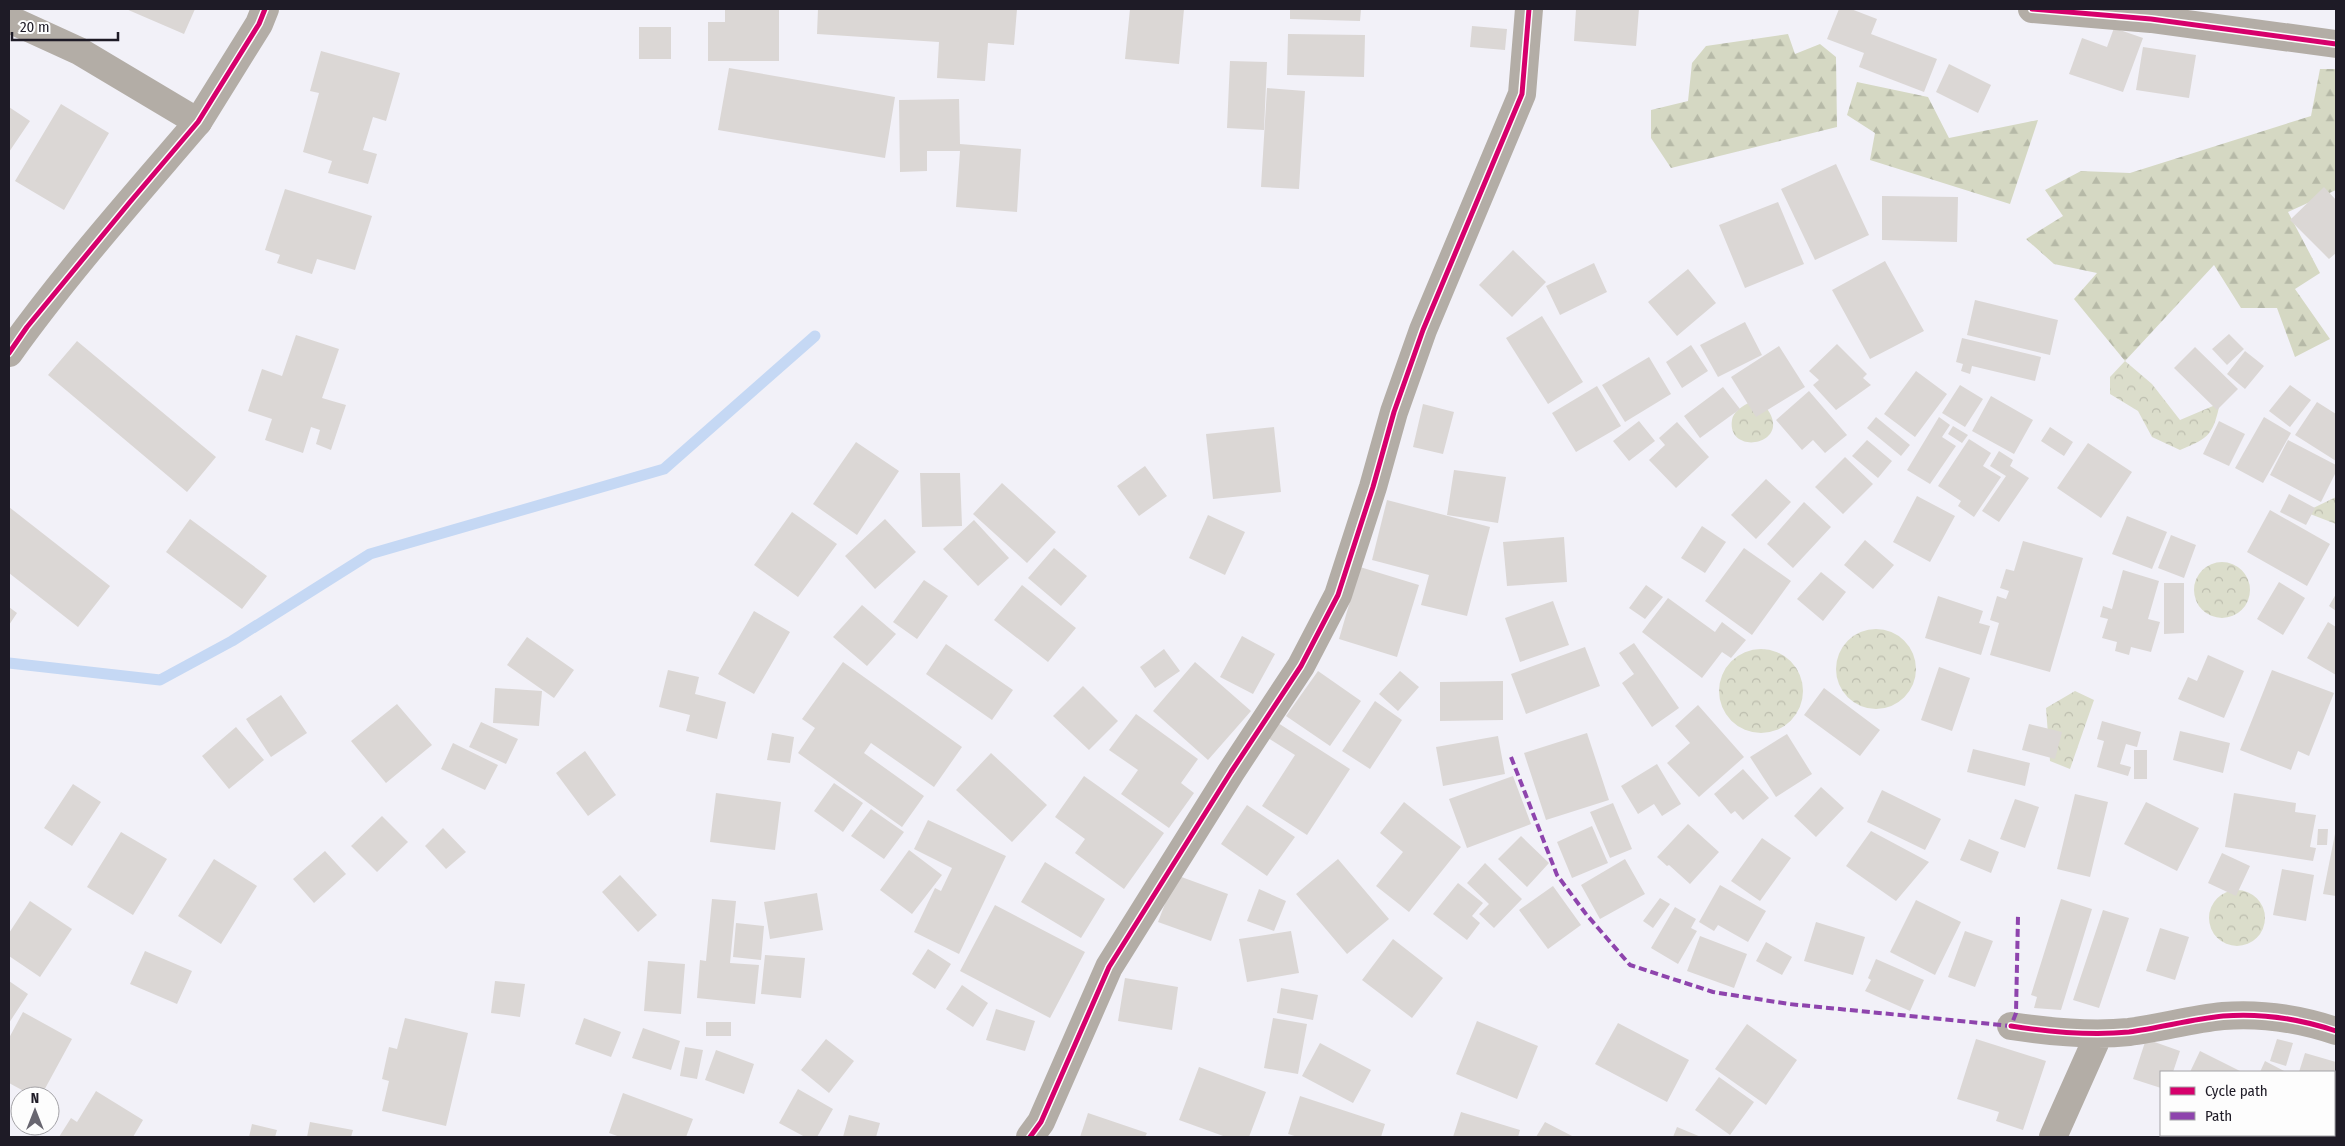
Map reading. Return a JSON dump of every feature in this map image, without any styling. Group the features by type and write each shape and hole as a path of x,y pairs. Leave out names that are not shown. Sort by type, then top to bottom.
{"street":[{"path":"9,353 130,202 198,122 259,24 265,9"},
{"path":"1030,1137 1041,1122 1109,967 1231,772 1301,666 1338,595 1373,487 1394,412 1423,330 1522,94 1530,9"},
{"path":"2032,9 2120,13 2336,44"},
{"path":"9,19 79,51 198,122"},
{"path":"2011,1026 2059,1032 2099,1034 2224,1016 2278,1017 2336,1031"},
{"path":"2053,1137 2099,1034"}],"green space":[{"path":"1788,34 1795,54 1820,44 1836,57 1837,127 1671,168 1651,138 1651,110 1688,101 1692,63 1706,46"},
{"path":"2320,69 2336,69 2336,190 2288,212 2320,273 2295,289 2330,339 2295,357 2277,308 2241,308 2214,265 2125,361 2074,299 2097,273 2054,264 2026,239 2063,216 2045,190 2081,171 2130,173 2311,116"},
{"path":"1857,82 1928,97 1949,138 2038,120 2010,204 1870,160 1875,133 1847,115"},
{"path":"2125,361 2152,384 2180,420 2220,403 2215,422 2209,434 2198,442 2180,450 2152,437 2138,411 2110,394 2110,377"},
{"path":"1751,402 1764,405 1772,418 1773,429 1767,437 1758,441 1748,442 1739,439 1733,432 1732,420 1734,414 1739,409"},
{"path":"2336,497 2336,524 2305,512"},
{"path":"2222,562 2233,564 2242,570 2248,579 2250,590 2248,601 2242,610 2233,616 2222,618 2211,616 2202,610 2196,601 2194,590 2196,579 2202,570 2211,564"},
{"path":"1876,629 1891,632 1904,641 1913,654 1916,669 1913,684 1904,697 1891,706 1876,709 1861,706 1848,697 1839,684 1836,669 1839,654 1848,641 1861,632"},
{"path":"1761,649 1777,652 1791,661 1800,675 1803,691 1800,707 1791,721 1777,730 1761,733 1745,730 1731,721 1722,707 1719,691 1722,675 1731,661 1745,652"},
{"path":"2075,691 2094,700 2070,769 2050,761 2046,708"},
{"path":"2237,890 2248,892 2257,898 2263,907 2265,918 2263,929 2257,938 2248,944 2237,946 2226,944 2217,938 2211,929 2209,918 2211,907 2217,898 2226,892"}],"building":[{"path":"126,9 195,9 184,34"},
{"path":"725,9 779,9 779,61 708,61 708,22 725,22"},
{"path":"818,9 1017,9 1014,45 988,43 985,81 937,78 939,42 817,34"},
{"path":"1130,9 1184,9 1179,64 1125,59"},
{"path":"1290,9 1361,9 1360,21 1290,19"},
{"path":"1576,9 1639,9 1636,46 1574,41"},
{"path":"1839,9 1851,9 1877,19 1871,34 1937,59 1924,92 1859,67 1864,53 1827,39"},
{"path":"1472,26 1507,29 1505,50 1470,47"},
{"path":"639,27 671,27 671,59 639,59"},
{"path":"2114,28 2143,38 2123,92 2069,74 2082,38 2107,47"},
{"path":"1288,34 1365,35 1364,77 1287,75"},
{"path":"2143,47 2196,55 2189,98 2136,90"},
{"path":"321,51 400,73 386,121 373,117 363,150 377,154 368,184 328,173 332,161 303,152 319,93 310,91"},
{"path":"1230,61 1267,62 1264,130 1227,128"},
{"path":"1949,64 1991,85 1978,113 1936,92"},
{"path":"729,68 895,97 885,158 718,130"},
{"path":"1267,88 1305,91 1299,189 1261,187"},
{"path":"959,99 960,144 1021,149 1017,212 956,207 960,151 927,151 927,171 900,172 899,100"},
{"path":"61,104 109,133 64,210 15,181"},
{"path":"9,107 30,121 9,152"},
{"path":"1836,164 1869,235 1815,260 1781,189"},
{"path":"2324,187 2336,200 2336,253 2329,259 2290,220"},
{"path":"285,189 372,216 355,270 317,259 312,274 277,263 280,255 265,250"},
{"path":"1882,196 1958,197 1957,242 1882,240"},
{"path":"1778,202 1804,264 1745,288 1719,225"},
{"path":"1513,250 1546,282 1512,317 1479,285"},
{"path":"1885,261 1924,331 1870,359 1832,290"},
{"path":"1594,263 1607,292 1560,315 1546,286"},
{"path":"1688,269 1716,303 1677,336 1648,302"},
{"path":"1975,300 2058,320 2050,355 1967,335"},
{"path":"1542,316 1583,382 1548,404 1506,338"},
{"path":"1745,322 1762,355 1718,377 1700,345"},
{"path":"2229,334 2244,349 2227,365 2212,349"},
{"path":"296,335 339,349 322,398 346,405 331,450 316,444 320,430 311,427 303,453 265,440 272,419 248,411 262,369 282,376"},
{"path":"1962,338 2041,357 2035,381 1972,366 1970,374 1961,371 1963,364 1956,362"},
{"path":"77,341 216,457 187,492 48,375"},
{"path":"1837,344 1867,374 1863,378 1871,385 1836,410 1813,385 1819,380 1809,371"},
{"path":"1691,345 1708,371 1682,388 1666,362"},
{"path":"1779,346 1805,387 1756,417 1731,377"},
{"path":"2195,347 2238,389 2217,410 2174,368"},
{"path":"2245,351 2264,366 2245,389 2227,374"},
{"path":"1649,357 1671,394 1625,422 1602,385"},
{"path":"1916,371 1947,394 1915,437 1884,414"},
{"path":"1960,385 1983,399 1965,427 1942,413"},
{"path":"2290,385 2311,400 2290,427 2269,411"},
{"path":"1597,386 1621,426 1576,452 1552,413"},
{"path":"1723,387 1740,409 1700,438 1684,416"},
{"path":"1809,391 1847,435 1825,453 1813,440 1802,450 1776,420"},
{"path":"1991,396 2033,420 2014,454 1972,431"},
{"path":"2317,402 2336,414 2336,461 2295,435"},
{"path":"1423,404 1454,412 1443,454 1413,447"},
{"path":"1876,417 1910,445 1901,456 1867,428"},
{"path":"1939,417 1950,425 1942,437 1956,446 1930,484 1907,470"},
{"path":"2264,417 2291,433 2263,483 2235,468"},
{"path":"1639,421 1655,441 1629,461 1613,441"},
{"path":"2219,421 2245,434 2229,466 2203,454"},
{"path":"1677,422 1709,457 1676,488 1649,460 1665,445 1659,438"},
{"path":"1953,426 1968,435 1962,443 1948,434"},
{"path":"1274,427 1281,492 1213,499 1206,434"},
{"path":"2050,427 2073,442 2064,456 2041,441"},
{"path":"1969,439 1991,453 1983,466 2001,477 1974,517 1958,506 1961,501 1938,486"},
{"path":"1867,440 1892,461 1878,478 1852,456"},
{"path":"2288,440 2336,465 2336,472 2321,502 2270,475"},
{"path":"856,442 899,471 857,535 813,504"},
{"path":"2088,443 2132,472 2101,518 2057,488"},
{"path":"1999,451 2013,460 2010,466 2029,478 1999,522 1982,511 2006,476 1990,466"},
{"path":"1845,457 1873,484 1843,514 1815,487"},
{"path":"1145,466 1167,496 1139,516 1117,486"},
{"path":"1454,470 1506,477 1498,523 1447,515"},
{"path":"920,473 960,473 962,526 922,527"},
{"path":"1766,479 1791,502 1756,539 1731,515"},
{"path":"1002,483 1056,532 1027,563 973,514"},
{"path":"2289,494 2315,508 2306,525 2280,512"},
{"path":"1917,496 1955,516 1930,562 1893,542"},
{"path":"1387,500 1490,527 1467,616 1421,605 1429,575 1372,560"},
{"path":"1804,502 1831,527 1793,568 1767,544"},
{"path":"9,507 110,586 78,627 9,573"},
{"path":"2270,510 2330,544 2307,586 2247,552"},
{"path":"792,512 837,544 798,597 754,565"},
{"path":"1208,515 1245,532 1225,575 1189,558"},
{"path":"2127,516 2167,532 2152,569 2112,554"},
{"path":"190,519 267,576 242,609 166,552"},
{"path":"885,519 916,552 875,589 845,556"},
{"path":"974,520 1009,558 978,586 943,549"},
{"path":"1702,526 1726,542 1705,573 1681,558"},
{"path":"2171,535 2196,545 2184,578 2158,568"},
{"path":"1564,537 1567,582 1507,586 1503,542"},
{"path":"1865,540 1894,565 1873,589 1844,565"},
{"path":"2023,541 2083,558 2050,672 1990,655 1999,623 1990,620 1997,596 2006,599 2009,591 2000,588 2006,569 2014,571"},
{"path":"1054,548 1087,576 1061,606 1028,578"},
{"path":"1744,548 1791,581 1752,635 1705,601"},
{"path":"1360,567 1419,585 1397,657 1339,639"},
{"path":"2123,570 2159,581 2148,619 2160,622 2151,652 2131,647 2129,655 2115,651 2117,642 2102,638 2108,619 2100,617 2103,606 2112,609"},
{"path":"1821,572 1846,592 1823,621 1797,599"},
{"path":"924,580 948,596 917,639 893,622"},
{"path":"2279,582 2305,598 2283,635 2257,619"},
{"path":"2164,583 2184,583 2184,633 2164,634"},
{"path":"1022,585 1076,628 1048,662 994,620"},
{"path":"1646,585 1663,597 1645,619 1629,608"},
{"path":"2336,594 2336,611 2329,606"},
{"path":"1938,596 1983,611 1979,623 1990,626 1981,655 1925,638"},
{"path":"1668,598 1715,632 1722,622 1746,640 1731,658 1722,652 1702,678 1642,632"},
{"path":"1553,601 1569,645 1520,662 1505,618"},
{"path":"862,605 896,634 867,666 833,637"},
{"path":"9,607 17,613 9,625"},
{"path":"754,611 790,632 754,694 718,674"},
{"path":"2328,622 2336,627 2336,675 2307,658"},
{"path":"1242,636 1275,654 1253,694 1220,677"},
{"path":"527,637 574,670 554,698 507,665"},
{"path":"1634,643 1679,708 1652,727 1622,683 1634,674 1619,653"},
{"path":"946,644 1013,690 992,720 926,674"},
{"path":"1585,647 1600,686 1526,714 1511,674"},
{"path":"1164,649 1180,671 1155,688 1140,667"},
{"path":"2208,655 2244,671 2224,718 2178,699 2188,677 2197,681"},
{"path":"843,662 962,747 934,787 871,743 864,753 924,796 902,827 798,753 815,728 802,719"},
{"path":"1195,662 1251,711 1208,760 1153,711"},
{"path":"1939,667 1970,678 1952,731 1921,720"},
{"path":"668,670 699,677 695,694 726,702 717,739 686,731 690,715 659,707"},
{"path":"2272,670 2334,693 2309,756 2298,751 2291,770 2240,750"},
{"path":"1318,671 1361,701 1330,746 1286,716"},
{"path":"1400,671 1419,687 1398,711 1379,694"},
{"path":"1503,681 1503,720 1440,721 1440,682"},
{"path":"1083,686 1118,721 1089,750 1053,716"},
{"path":"495,688 542,691 539,726 493,723"},
{"path":"1824,688 1880,730 1860,756 1804,715"},
{"path":"281,695 307,733 271,757 246,719"},
{"path":"1375,701 1402,720 1370,769 1342,751"},
{"path":"397,704 432,745 386,783 351,741"},
{"path":"1698,705 1744,757 1699,797 1667,763 1690,743 1675,726"},
{"path":"1136,714 1198,759 1181,783 1194,793 1169,828 1121,794 1138,770 1109,750"},
{"path":"2102,721 2141,732 2137,747 2126,744 2120,764 2131,767 2128,776 2097,767 2104,741 2097,739"},
{"path":"481,722 518,739 506,764 469,747"},
{"path":"1278,723 1350,769 1307,835 1262,806 1295,755 1268,738"},
{"path":"2029,724 2062,732 2055,759 2022,750"},
{"path":"236,727 264,760 229,789 202,756"},
{"path":"2180,731 2230,743 2223,773 2173,760"},
{"path":"772,733 794,737 790,763 767,760"},
{"path":"1587,733 1609,800 1546,820 1524,753"},
{"path":"1787,734 1812,774 1776,797 1750,757"},
{"path":"1498,736 1505,774 1443,786 1436,747"},
{"path":"453,743 498,765 485,790 441,769"},
{"path":"1973,749 2030,763 2025,786 1967,772"},
{"path":"2134,750 2147,750 2147,779 2134,779"},
{"path":"585,751 616,795 588,816 556,773"},
{"path":"991,753 1047,805 1012,842 956,790"},
{"path":"1657,764 1681,804 1662,816 1654,804 1638,814 1621,786"},
{"path":"1743,769 1769,798 1743,820 1735,811 1731,814 1714,794"},
{"path":"1084,776 1164,833 1124,889 1075,853 1085,839 1055,817"},
{"path":"1513,776 1531,824 1467,848 1449,799"},
{"path":"834,783 863,803 843,832 814,811"},
{"path":"73,784 101,802 72,846 44,828"},
{"path":"1821,787 1844,808 1816,837 1794,816"},
{"path":"1882,790 1941,819 1925,850 1867,822"},
{"path":"716,793 781,802 775,850 710,842"},
{"path":"2234,793 2296,803 2295,812 2316,815 2310,847 2316,848 2313,861 2225,847"},
{"path":"2075,794 2108,802 2090,877 2057,869"},
{"path":"2015,799 2039,807 2025,848 2000,839"},
{"path":"1404,802 1461,847 1409,912 1376,886 1403,852 1380,833"},
{"path":"2146,802 2199,828 2177,871 2124,844"},
{"path":"1613,803 1632,849 1610,858 1590,812"},
{"path":"1247,805 1295,837 1267,876 1221,844"},
{"path":"871,809 904,832 884,859 851,836"},
{"path":"382,816 408,842 377,872 351,846"},
{"path":"928,820 1006,856 959,954 914,932 935,888 941,891 952,868 914,849"},
{"path":"1688,824 1719,852 1690,884 1657,857"},
{"path":"1592,826 1608,863 1572,878 1557,842"},
{"path":"443,828 466,852 446,869 425,846"},
{"path":"2318,829 2328,829 2327,845 2317,845"},
{"path":"1871,831 1929,862 1896,901 1846,866"},
{"path":"121,832 167,859 133,915 87,887"},
{"path":"2336,834 2336,896 2323,894"},
{"path":"1521,836 1549,863 1527,887 1498,859"},
{"path":"1762,838 1791,858 1760,901 1731,881"},
{"path":"1969,839 1999,852 1991,873 1960,860"},
{"path":"909,850 942,875 912,914 880,890"},
{"path":"325,851 346,874 314,903 293,879"},
{"path":"2222,853 2250,866 2236,896 2208,883"},
{"path":"214,859 257,886 221,944 178,916"},
{"path":"1338,859 1389,919 1347,954 1296,894"},
{"path":"1625,859 1645,894 1600,919 1581,885"},
{"path":"1045,862 1105,899 1081,938 1021,902"},
{"path":"1485,863 1522,899 1494,928 1479,914 1489,904 1467,883"},
{"path":"2282,869 2314,875 2306,921 2273,915"},
{"path":"620,875 657,915 638,932 602,892"},
{"path":"1176,875 1228,894 1211,941 1158,922"},
{"path":"1458,883 1483,903 1472,916 1480,923 1467,940 1433,914"},
{"path":"1720,885 1766,911 1748,942 1718,925 1714,931 1699,922"},
{"path":"1553,886 1581,925 1548,949 1519,910"},
{"path":"1259,889 1286,901 1274,931 1247,921"},
{"path":"817,893 823,930 770,939 764,902"},
{"path":"1660,898 1670,904 1653,928 1643,921"},
{"path":"712,899 736,901 730,963 759,965 755,1004 697,998 700,960 706,961"},
{"path":"2061,899 2092,909 2061,1010 2034,1008 2037,997 2031,995"},
{"path":"1916,900 1961,922 1935,975 1890,952"},
{"path":"30,901 72,929 40,977 9,956 9,933"},
{"path":"995,905 1085,952 1050,1018 960,971"},
{"path":"1675,907 1696,919 1691,928 1697,931 1678,964 1651,948"},
{"path":"2103,910 2129,918 2099,1008 2073,1000"},
{"path":"1816,922 1865,937 1853,975 1804,961"},
{"path":"736,923 764,926 761,960 733,957"},
{"path":"2160,928 2189,937 2175,980 2146,971"},
{"path":"1291,931 1299,973 1247,982 1239,939"},
{"path":"1965,931 1993,941 1975,987 1948,977"},
{"path":"1700,936 1747,954 1734,988 1687,971"},
{"path":"1393,939 1443,978 1412,1018 1362,980"},
{"path":"1766,942 1792,957 1782,975 1756,961"},
{"path":"928,949 951,964 935,989 912,974"},
{"path":"145,951 192,971 177,1004 130,984"},
{"path":"765,955 805,958 801,998 761,994"},
{"path":"1876,959 1924,980 1910,1011 1865,991 1871,980 1868,978"},
{"path":"648,961 685,964 681,1014 644,1011"},
{"path":"1125,978 1178,987 1172,1030 1118,1021"},
{"path":"9,981 28,994 9,1023"},
{"path":"495,981 525,984 520,1017 491,1013"},
{"path":"962,985 988,1003 973,1027 946,1009"},
{"path":"1281,988 1318,995 1313,1020 1277,1013"},
{"path":"996,1009 1035,1021 1025,1051 986,1040"},
{"path":"23,1012 72,1039 46,1086 15,1086 9,1083 9,1038"},
{"path":"405,1018 468,1033 446,1126 382,1111 389,1081 382,1079 389,1047 397,1049"},
{"path":"584,1018 621,1032 611,1057 575,1044"},
{"path":"1273,1018 1307,1024 1298,1074 1264,1068"},
{"path":"1477,1021 1538,1046 1517,1099 1456,1074"},
{"path":"706,1022 731,1022 731,1036 706,1036"},
{"path":"1618,1023 1689,1060 1667,1102 1595,1064"},
{"path":"1747,1024 1797,1060 1766,1105 1715,1069"},
{"path":"643,1028 680,1041 671,1070 632,1058"},
{"path":"826,1039 854,1061 829,1093 801,1070"},
{"path":"1976,1039 2046,1061 2023,1130 1996,1121 1999,1112 1957,1099"},
{"path":"2146,1039 2180,1051 2173,1071 2160,1071 2160,1088 2133,1079"},
{"path":"2277,1039 2293,1043 2286,1066 2270,1061"},
{"path":"1320,1043 1371,1070 1353,1103 1302,1076"},
{"path":"685,1047 703,1050 697,1079 680,1076"},
{"path":"716,1050 754,1064 744,1094 705,1080"},
{"path":"2200,1051 2240,1071 2190,1071"},
{"path":"2305,1053 2336,1062 2336,1137 2329,1136 2335,1136 2335,1071 2299,1071"},
{"path":"2265,1061 2284,1071 2260,1071"},
{"path":"1199,1067 1266,1092 1249,1137 1226,1137 1179,1120"},
{"path":"1719,1077 1754,1102 1730,1135 1695,1110"},
{"path":"798,1089 833,1109 817,1137 805,1137 779,1123"},
{"path":"96,1091 143,1120 133,1137 59,1137 71,1118 77,1122"},
{"path":"623,1093 693,1119 686,1137 620,1137 609,1133"},
{"path":"1300,1096 1385,1124 1381,1137 1298,1137 1288,1134"},
{"path":"1461,1112 1520,1130 1518,1137 1453,1137"},
{"path":"1088,1113 1147,1133 1145,1137 1080,1137"},
{"path":"849,1115 880,1123 876,1137 843,1137"},
{"path":"310,1122 353,1130 351,1137 307,1137"},
{"path":"1545,1122 1574,1137 1536,1137"},
{"path":"252,1124 277,1130 275,1137 249,1137"},
{"path":"1677,1127 1701,1137 1673,1137"},
{"path":"2244,1136 2262,1136 2262,1137"}],"waterway":[{"path":"9,663 160,680 232,641 370,554 664,469 815,336"}],"marked path":[{"path":"1511,757 1557,875 1586,914 1630,965 1713,992 1789,1004 2011,1026 2016,1013 2018,916"}],"cycle path":[{"path":"9,353 27,327 198,122 259,24 265,9"},
{"path":"1030,1137 1041,1122 1109,967 1231,772 1301,666 1338,595 1373,487 1394,412 1423,330 1522,94 1529,9"},
{"path":"2032,9 2151,19 2336,44"},
{"path":"2011,1026 2070,1033 2099,1034 2129,1032 2211,1017 2252,1015 2294,1020 2336,1031"}]}
